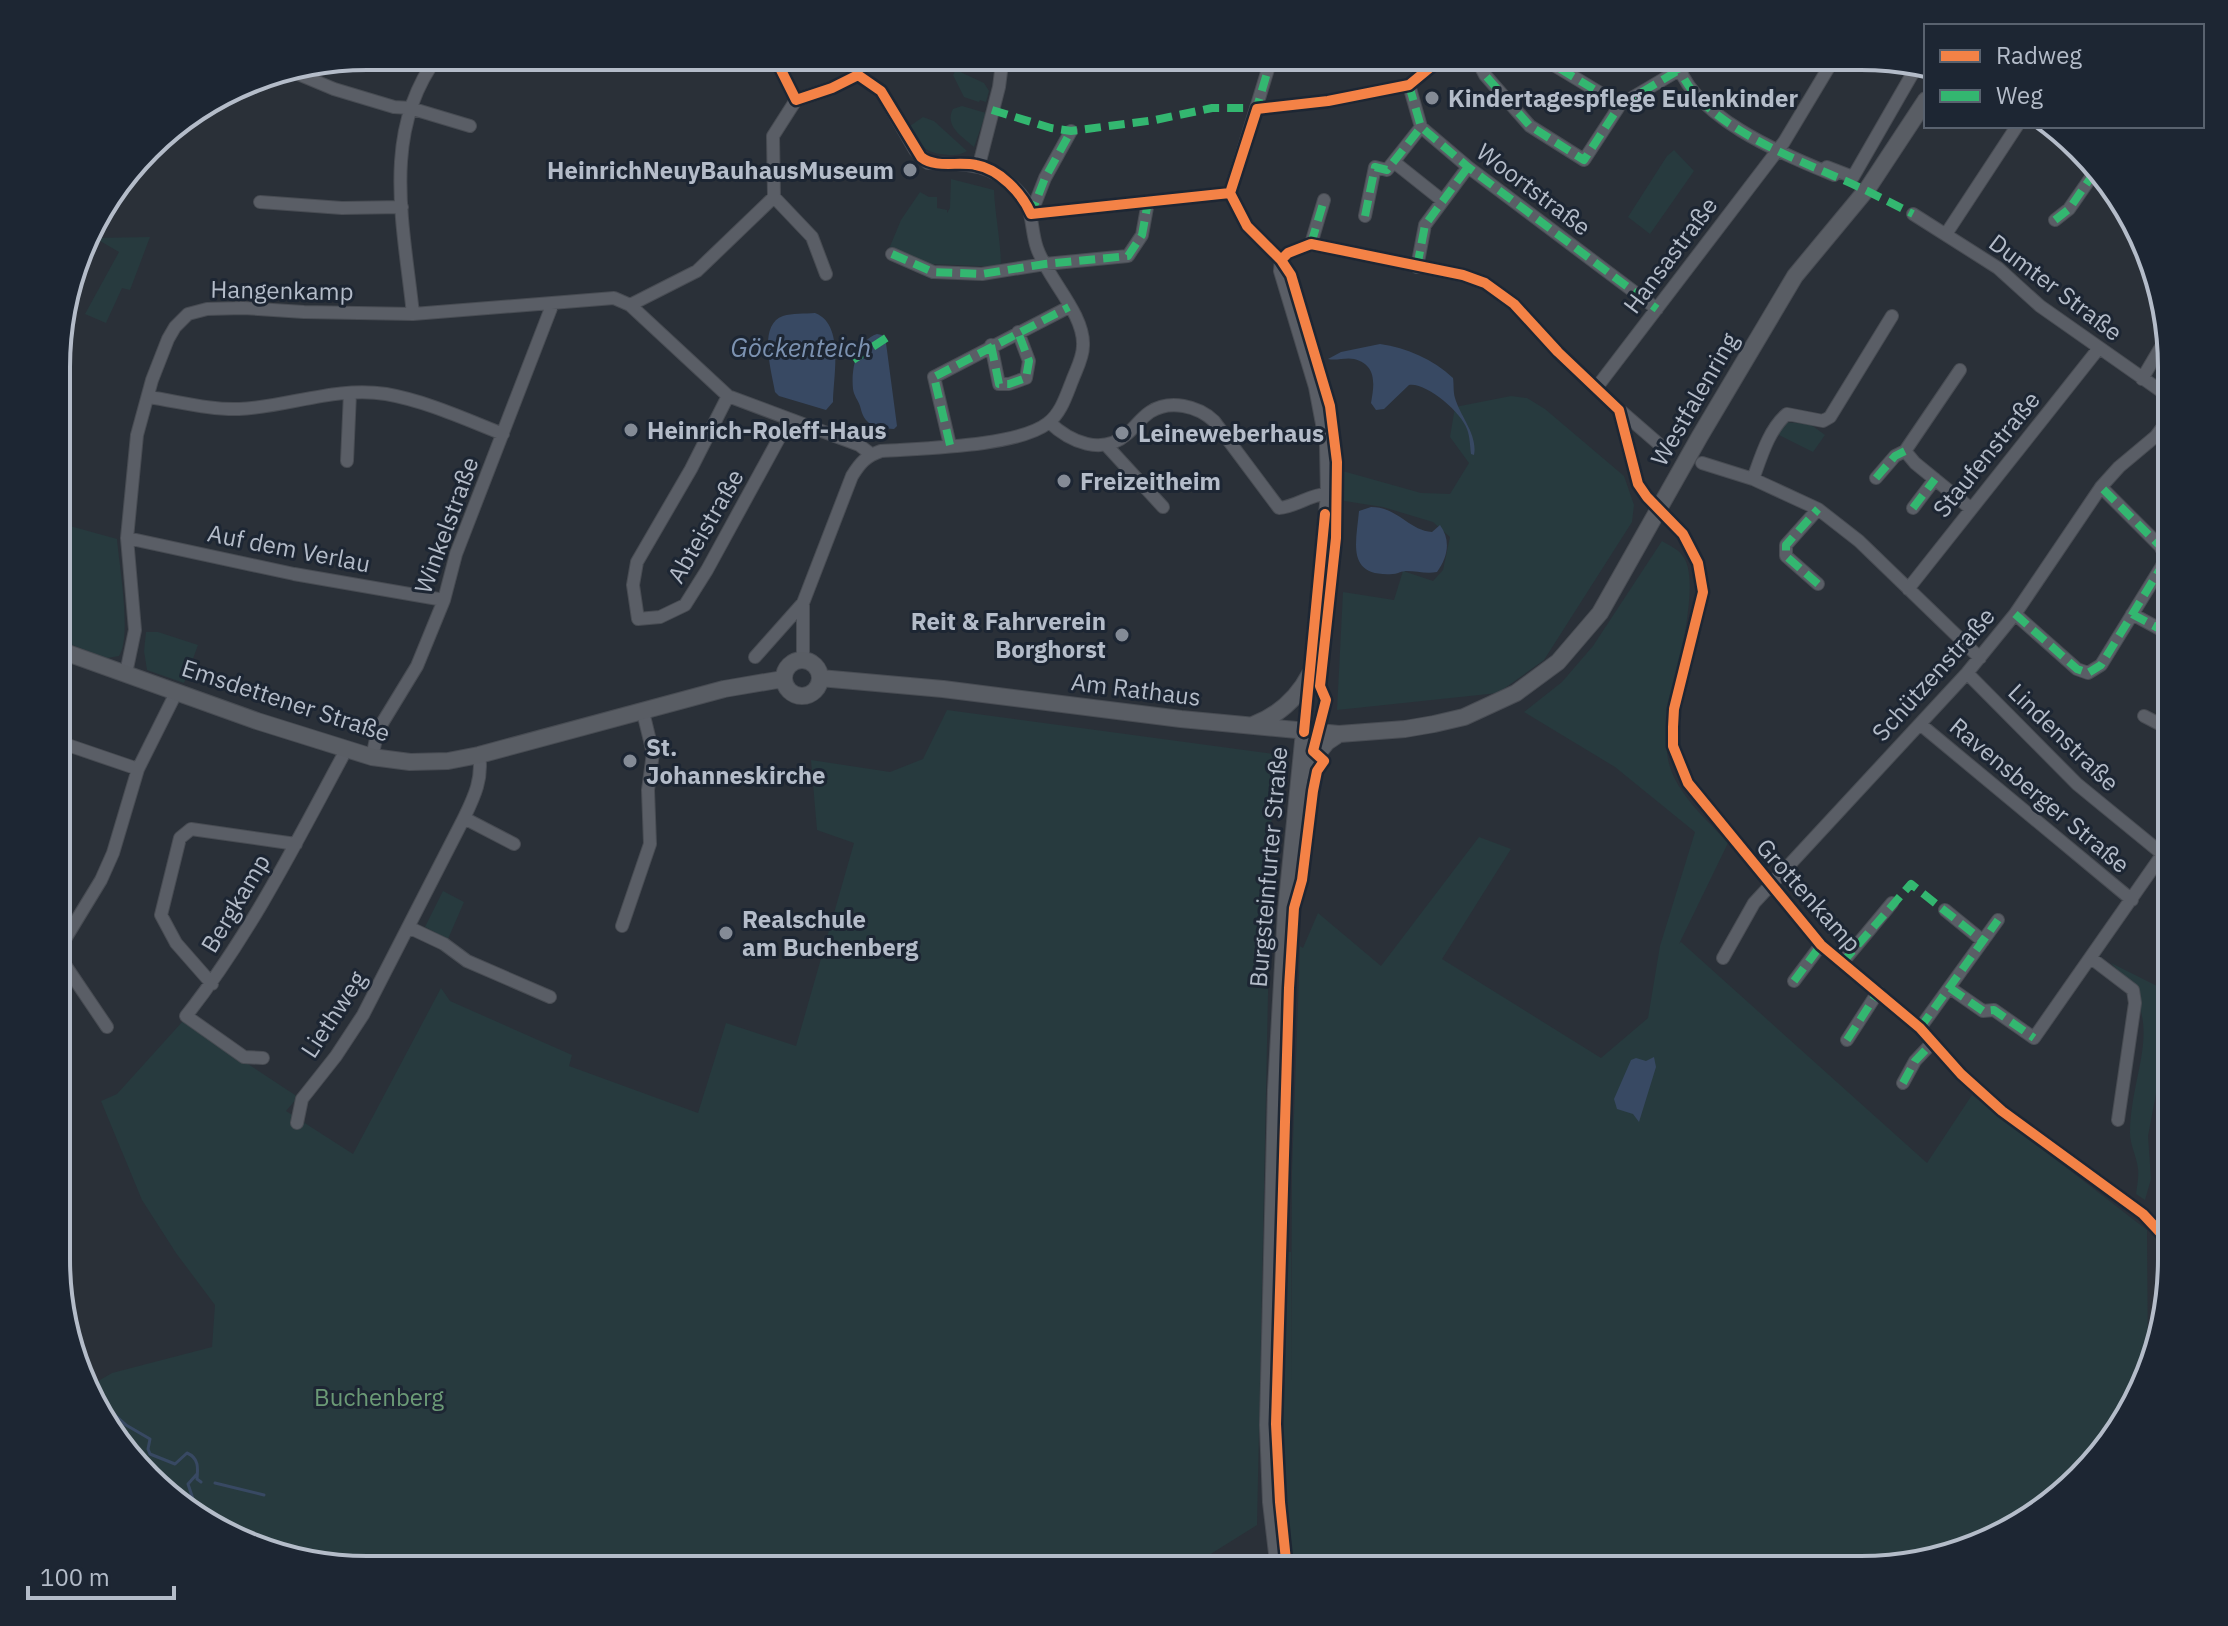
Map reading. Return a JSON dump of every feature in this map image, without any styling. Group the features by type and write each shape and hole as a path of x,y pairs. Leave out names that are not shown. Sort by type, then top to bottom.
{"main road":[{"name":"Westfalenring","path":"1304,732 1339,734 1405,729 1464,717 1516,693 1558,662 1600,613 1795,276 1868,188 1924,103"},
{"name":"Emsdettener Straße","path":"70,654 346,750 410,762 448,761 479,755 724,689 783,679"},
{"path":"803,659 815,665 820,678 815,691 801,696 789,691 783,679 788,665 803,659"},
{"path":"1250,726 1269,719 1284,708 1310,674"},
{"name":"Am Rathaus","path":"820,678 943,689 1304,732"},
{"name":"Burgsteinfurter Straße","path":"1277,1556 1271,1502 1268,1425 1276,1090 1286,911 1304,732"},
{"path":"1300,778 1327,742 1339,734"}],"street":[{"path":"413,314 399,158 410,108 427,70"},
{"path":"779,70 796,100"},
{"path":"979,165 1001,70"},
{"path":"1268,70 1230,193 1247,226 1281,260 1288,253 1311,244 1463,275 1485,283 1514,304 1558,352 1660,445"},
{"path":"1482,70 1530,126 1584,160 1620,105 1679,70 1705,104 1731,125 1778,151 1834,175"},
{"path":"1562,70 1620,105"},
{"name":"Hansastraße","path":"1597,387 1778,151 1827,70"},
{"path":"755,657 803,603 852,476 860,463 881,451 950,445 1034,432 1049,422 1061,408 1083,350 1080,327 1037,247 1031,214 1018,190 979,165 928,163 915,150 881,91 858,75 796,100 773,136 774,197 812,237 826,274"},
{"path":"1821,170 1828,166 1853,177 1912,75"},
{"path":"306,77 394,107 410,108 470,126"},
{"path":"1365,216 1375,167 1387,170 1421,127 1409,85"},
{"name":"Woortstraße","path":"1421,127 1468,167 1657,309"},
{"path":"1946,234 2016,128"},
{"path":"1031,214 1045,178 1071,131"},
{"path":"1394,162 1443,201"},
{"path":"1417,267 1425,225 1468,167"},
{"path":"2055,220 2069,209 2090,178"},
{"path":"1031,214 1230,193"},
{"path":"774,197 697,271 630,305 728,396 859,445 871,454"},
{"path":"1311,244 1324,200"},
{"path":"260,202 342,208 402,207"},
{"path":"892,254 933,272 982,274 1128,256 1142,235 1148,202"},
{"name":"Dumter Straße","path":"1913,214 1998,268 2040,306 2158,389"},
{"name":"Burgsteinfurter Straße","path":"1281,260 1280,271 1315,387 1326,445 1327,494 1304,732"},
{"name":"Hangenkamp","path":"126,673 135,630 127,538 137,435 157,368 175,327 188,314 243,308 413,314 614,298 630,305"},
{"name":"Winkelstraße","path":"372,757 378,730 417,666 444,600 456,554 553,303"},
{"path":"950,445 934,377 1069,307"},
{"path":"1753,479 1779,420 1787,414 1823,421 1830,417 1892,316"},
{"path":"991,345 999,384 1026,378 1029,361 1018,332"},
{"name":"Staufenstraße","path":"1908,589 2099,348"},
{"path":"2142,379 2157,353"},
{"path":"1876,478 1895,456 1905,451 1960,370"},
{"path":"148,397 237,409 350,393 384,394 416,401 503,434"},
{"path":"347,461 350,393"},
{"name":"Abteistraße","path":"728,396 637,562 633,585 638,619 660,617 685,605 789,420"},
{"path":"1049,422 1070,440 1107,446 1126,436 1148,413 1165,406 1186,407 1201,411 1214,421 1279,508 1327,494"},
{"name":"Grottenkamp","path":"1619,410 1629,443 1633,473 1642,491 1683,534 1698,563 1703,592 1674,709 1673,746 1688,783 1821,945 1920,1028 2002,1111 2143,1214 2158,1230"},
{"name":"Schützenstraße","path":"1723,958 1754,903 1980,658 2015,614 2101,487 2158,433"},
{"path":"1107,446 1163,507"},
{"path":"1905,451 1970,508"},
{"path":"1702,463 1753,479 1818,509 1859,541 1980,658"},
{"path":"1913,508 1935,479"},
{"path":"2101,487 2158,544"},
{"path":"1818,509 1784,550 1786,556 1818,584"},
{"name":"Auf dem Verlau","path":"127,538 294,574 444,600"},
{"path":"2015,614 2077,669 2088,673 2101,665 2158,572"},
{"path":"803,603 803,659"},
{"path":"2132,614 2158,628"},
{"name":"Lindenstraße","path":"1967,673 2077,784 2158,850"},
{"path":"70,933 107,867 138,769 177,691"},
{"path":"622,926 650,844 648,790 653,753 643,712"},
{"path":"2144,716 2158,723"},
{"name":"Ravensberger Straße","path":"1920,724 2132,900"},
{"path":"70,746 138,769"},
{"name":"Bergkamp","path":"263,1058 244,1057 186,1016 212,984 296,844 346,750"},
{"name":"Liethweg","path":"297,1123 302,1099 363,1015 464,818 482,771 479,755"},
{"path":"464,818 514,844"},
{"name":"Bergkamp","path":"212,984 176,943 161,915 180,838 191,829 296,844"},
{"path":"1950,988 1983,1011 1994,1010 2034,1038 2132,900 2158,870"},
{"name":"Grottenkamp","path":"1842,963 1892,903"},
{"path":"1945,910 1983,941"},
{"path":"1920,1028 1998,920"},
{"path":"408,927 444,944 467,961 550,997"},
{"name":"Grottenkamp","path":"1794,981 1821,945"},
{"path":"2091,958 2133,990 2135,1003 2118,1120"},
{"path":"70,972 107,1027"},
{"path":"1847,1040 1878,992"},
{"path":"1903,1083 1915,1061 1932,1043"}],"green space":[{"path":"956,70 984,83 989,91 986,102 964,97 953,75"},
{"path":"962,106 986,113 974,147 951,121 953,109"},
{"path":"923,117 934,121 967,151 949,155 924,148 910,126"},
{"path":"1674,150 1694,171 1650,234 1628,217"},
{"path":"951,179 994,190 1001,267 932,264 930,269 889,249 901,220 920,192 937,197 937,208 947,210 947,213"},
{"path":"150,237 130,290 122,288 106,323 85,314 119,252 99,240"},
{"path":"1511,396 1527,398 1545,409 1624,476 1634,505 1632,522 1544,660 1498,693 1337,710 1343,592 1394,600 1403,571 1433,581 1443,570 1450,537 1433,522 1383,507 1338,500 1339,470 1421,493 1450,494 1469,463 1450,437 1455,407"},
{"path":"1783,422 1810,424 1825,435 1813,452 1777,434"},
{"path":"70,526 117,539 125,617 123,647 119,656 107,658 70,644"},
{"path":"1662,541 1682,555 1688,570 1690,591 1671,707 1667,753 1682,791 1728,843 1679,944 1681,942 1927,1163 1972,1095 2147,1230 2148,1337 2118,1407 2097,1440 2057,1482 2026,1506 1975,1533 1919,1550 1861,1556 1293,1556 1287,1535 1278,1391 1284,1252 1291,1252 1291,1387 1292,1171 1300,946 1303,948 1318,913 1381,966 1479,837 1511,849 1442,959 1601,1058 1648,1018 1660,946 1695,832 1615,767 1524,712 1562,682 1593,646"},
{"path":"146,632 158,632 198,645 184,683 147,670 144,651"},
{"name":"Buchenberg","path":"947,710 1273,754 1257,1525 1207,1556 348,1555 290,1546 236,1525 186,1495 144,1455 120,1424 97,1382 112,1373 212,1347 215,1305 142,1200 101,1101 117,1094 183,1021 298,1097 286,1111 353,1154 441,988 450,1001 572,1055 569,1066 698,1113 726,1023 796,1046 854,843 817,830 811,760 890,772 923,759"},
{"path":"443,891 464,902 448,939 425,927"},
{"path":"2111,963 2158,986 2158,1083 2148,1136 2151,1179 2145,1200 2136,1194 2138,1169 2130,1133 2143,1024 2139,1004 2129,984"}],"water":[{"name":"Göckenteich","path":"815,313 824,319 834,339 833,402 826,410 779,396 775,392 769,362 768,339 775,321 787,315"},
{"name":"Göckenteich","path":"877,334 882,335 886,343 897,426 894,429 878,427 867,421 853,389 856,357 864,343"},
{"path":"1380,344 1419,355 1453,378 1455,398 1471,433 1474,455 1471,454 1469,435 1463,422 1433,393 1409,385 1384,409 1376,410 1371,403 1373,377 1367,366 1354,359 1328,359 1341,352"},
{"path":"1371,507 1389,511 1424,530 1432,532 1440,525 1447,548 1437,572 1378,574 1367,570 1357,556 1356,546 1359,511"},
{"path":"1654,1057 1656,1067 1639,1122 1633,1114 1617,1109 1614,1099 1631,1060 1646,1061"}],"waterway":[{"path":"115,1415 150,1439 150,1454 175,1464 187,1453 191,1455 197,1464 197,1479 201,1482"},
{"path":"193,1500 188,1484 197,1474"},
{"path":"215,1483 264,1495"}],"marked path":[{"path":"1255,114 1268,70"},
{"path":"1482,70 1530,126 1584,160 1620,105"},
{"path":"1562,70 1620,105 1679,70"},
{"path":"1681,70 1698,98 1740,131 1913,214"},
{"path":"1409,85 1421,127 1468,167 1657,309"},
{"path":"992,110 1071,131 1155,120 1212,108 1264,108"},
{"path":"1365,216 1375,167 1387,170 1421,127"},
{"path":"1034,213 1031,214 1045,178 1071,131"},
{"path":"1417,267 1425,225 1468,167"},
{"path":"2055,220 2069,209 2090,178"},
{"path":"1311,244 1324,200"},
{"path":"892,254 933,272 982,274 1128,256 1142,235 1148,202"},
{"path":"950,445 934,377 1069,307"},
{"path":"991,345 999,384 1026,378 1029,361 1018,332"},
{"path":"853,360 892,334"},
{"path":"1876,478 1895,456 1905,451"},
{"path":"1913,508 1935,479"},
{"path":"2101,487 2158,544"},
{"path":"1818,509 1786,545 1786,556 1818,584"},
{"path":"2015,614 2077,669 2088,673 2101,665 2158,572"},
{"path":"2132,614 2158,628"},
{"path":"1842,963 1911,884 1983,941"},
{"path":"1920,1028 1998,920"},
{"path":"1794,981 1821,945"},
{"path":"1950,988 1983,1011 1994,1010 2034,1038"},
{"path":"1847,1040 1878,992"},
{"path":"1903,1083 1915,1061 1932,1043"}],"cycle path":[{"path":"781,70 796,100 858,75 881,91 921,157 933,163 969,164 993,171 1016,190 1031,214 1230,193"},
{"path":"1230,193 1257,109 1328,101 1409,85 1427,70"},
{"path":"1230,193 1247,226 1281,260 1291,275 1330,406 1337,462 1336,538 1320,686 1326,700 1313,751 1324,761 1317,771 1302,880 1294,908 1289,988 1276,1424 1286,1556"},
{"path":"1281,260 1288,253 1311,244 1463,275 1485,283 1514,304 1558,352 1619,410 1638,484 1683,534 1698,563 1703,592 1674,709 1673,727 1673,746 1688,783 1821,945 1920,1028 1961,1074 2002,1111 2143,1214 2158,1230"},
{"path":"1304,732 1325,514"}],"place":[{"name":"Kindertagespflege Eulenkinder","path":"1432,98"},
{"name":"HeinrichNeuyBauhausMuseum","path":"910,170"},
{"name":"Heinrich-Roleff-Haus","path":"631,430"},
{"name":"Leineweberhaus","path":"1122,433"},
{"name":"Freizeitheim","path":"1064,481"},
{"name":"Reit & Fahrverein Borghorst","path":"1122,635"},
{"name":"St. Johanneskirche","path":"630,761"},
{"name":"Realschule am Buchenberg","path":"726,933"}]}
